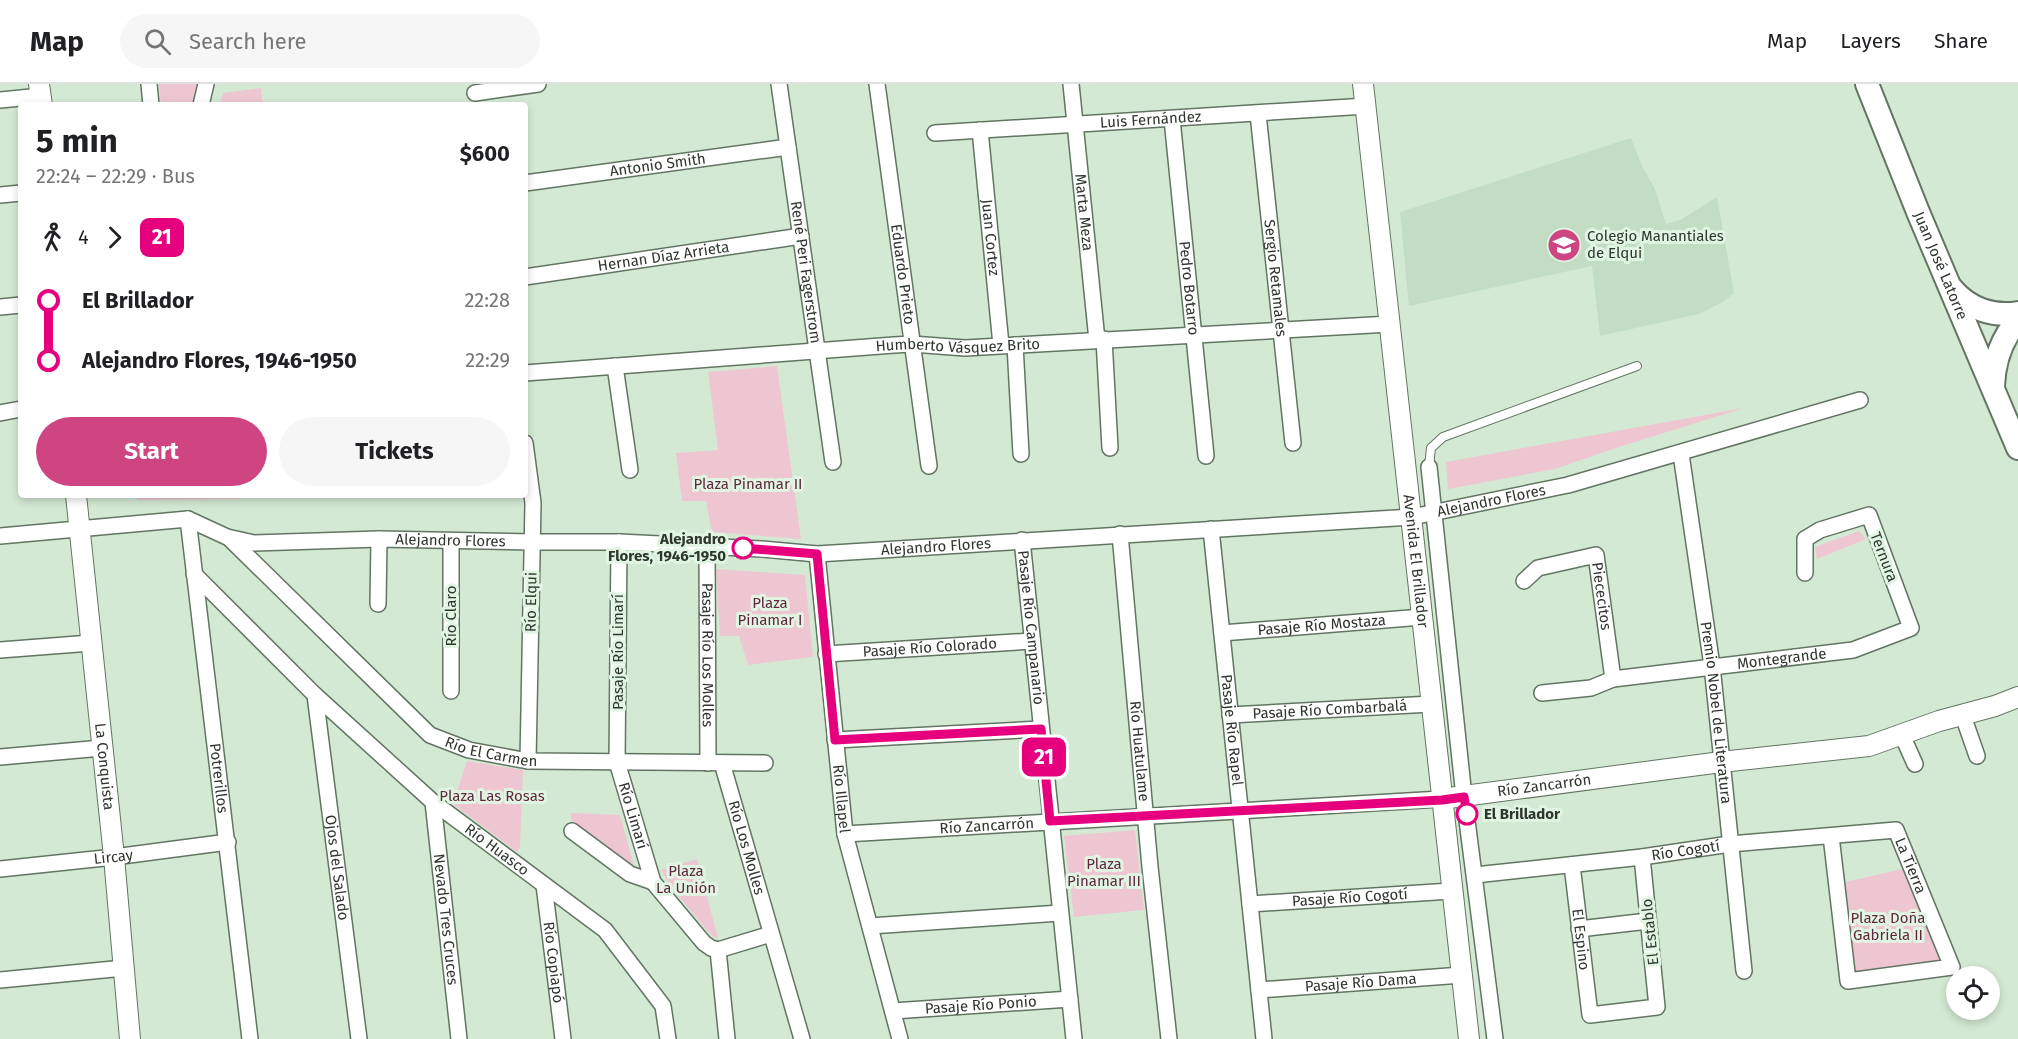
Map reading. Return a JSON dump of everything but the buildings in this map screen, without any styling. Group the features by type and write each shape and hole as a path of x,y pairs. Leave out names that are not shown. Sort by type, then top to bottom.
{"main road":[{"name":"Juan José Latorre","path":"1867,84 1918,212 2018,448"},
{"path":"1950,286 1965,302 1984,311 2018,316"},
{"path":"1972,337 2018,316"},
{"path":"1993,387 2001,347 2018,316"}],"street":[{"path":"149,84 151,102"},
{"path":"202,102 206,84"},
{"path":"475,94 538,84"},
{"name":"René Peri Fagerstrom","path":"779,84 833,462"},
{"name":"Eduardo Prieto","path":"877,84 929,466"},
{"name":"Marta Meza","path":"1071,84 1110,448"},
{"name":"Avenida El Brillador","path":"1363,84 1469,1039"},
{"path":"0,100 41,95"},
{"name":"Luis Fernández","path":"935,133 1366,106"},
{"name":"Sergio Retamales","path":"1258,114 1293,443"},
{"name":"Pedro Botarro","path":"1172,119 1206,456"},
{"name":"Juan Cortez","path":"980,130 1021,454"},
{"name":"Antonio Smith","path":"528,183 788,147"},
{"path":"0,195 18,193"},
{"name":"Hernan Díaz Arrieta","path":"528,277 801,236"},
{"path":"0,308 18,305"},
{"name":"Humberto Vásquez Brito","path":"528,373 912,344 966,348 1390,324"},
{"path":"615,366 630,470"},
{"name":"Alejandro Flores","path":"0,536 188,519 228,537 254,543 379,539 619,542 817,554 1412,518 1557,488 1860,400"},
{"path":"0,412 18,409"},
{"name":"Premio Nobel de Literatura","path":"1681,453 1712,666 1744,971"},
{"name":"Avenida El Brillador","path":"1429,467 1464,797 1495,1039"},
{"name":"Río Elqui","path":"528,472 533,503 528,761"},
{"name":"La Conquista","path":"76,498 114,857 130,1039"},
{"name":"Ternura","path":"1805,573 1805,539 1820,530 1869,515 1911,628"},
{"name":"Potrerillos","path":"188,519 250,1039"},
{"name":"Pasaje Río Rapel","path":"1211,529 1264,1039"},
{"name":"Río Huatulame","path":"1119,534 1145,816 1169,1039"},
{"name":"Río El Carmen","path":"228,537 430,735 469,750 528,761 765,763"},
{"path":"378,604 379,539"},
{"name":"Pasaje Río Campanario","path":"1022,540 1074,1039"},
{"name":"Río Claro","path":"451,541 451,691"},
{"name":"Pasaje Río Limarí","path":"617,762 619,542"},
{"name":"Pasaje Río Los Molles","path":"706,547 715,763"},
{"name":"Río Illapel","path":"817,554 845,834 900,1039"},
{"name":"Piececitos","path":"1524,580 1538,568 1596,555 1613,679"},
{"name":"Río Huasco","path":"194,574 315,695 433,802 605,930 663,1006 668,1039"},
{"name":"Pasaje Río Mostaza","path":"1222,633 1422,617"},
{"name":"Montegrande","path":"1542,693 1591,688 1613,679 1853,650 1911,628"},
{"name":"Pasaje Río Colorado","path":"826,654 1032,642"},
{"path":"0,650 91,643"},
{"name":"Ojos del Salado","path":"315,695 358,1039"},
{"name":"Río Zancarrón","path":"845,834 1442,800 1721,762 1869,746 1962,713 1995,706 2018,697"},
{"name":"Pasaje Río Combarbalá","path":"1230,715 1431,704"},
{"path":"1962,713 1977,756"},
{"path":"835,740 1041,729"},
{"path":"1902,735 1915,764"},
{"path":"0,757 102,748"},
{"name":"Río Limarí","path":"617,762 653,882 704,943 718,950"},
{"name":"Río Los Molles","path":"715,763 771,934"},
{"name":"Nevado Tres Cruces","path":"433,802 459,1039"},
{"name":"Río Cogotí","path":"1475,875 1642,857 1730,844 1896,830"},
{"name":"La Tierra","path":"1831,836 1848,981 1952,967 1896,830"},
{"path":"572,831 630,874 653,882"},
{"name":"Lircay","path":"0,868 114,857 228,842"},
{"name":"El Establo","path":"1590,1014 1657,1007 1642,857"},
{"name":"El Espino","path":"1572,865 1590,1014"},
{"name":"Río Copiapó","path":"544,885 563,1039"},
{"name":"Pasaje Río Cogotí","path":"1250,904 1451,891"},
{"path":"870,926 1060,913"},
{"path":"1579,929 1648,921"},
{"path":"727,1039 718,950 771,934 801,1039"},
{"path":"0,980 124,968"},
{"name":"Pasaje Río Dama","path":"1259,990 1462,975"},
{"name":"Pasaje Río Ponio","path":"892,1011 1070,999"}],"lane":[{"path":"1429,467 1431,448 1443,436 1637,366"}],"shaded area":[{"name":"Colegio Manantiales de Elqui","path":"1631,138 1642,166 1655,189 1666,224 1682,219 1717,197 1734,293 1723,302 1699,314 1600,336 1592,266 1409,306 1400,212"}],"green space":[{"path":"159,84 201,84 194,102 161,102"},
{"path":"261,88 263,102 221,102 223,93"},
{"name":"Plaza Pinamar II","path":"777,366 801,539 712,532 706,501 682,501 676,453 718,450 708,372"},
{"path":"1744,408 1555,469 1448,489 1446,462"},
{"path":"137,498 239,498 239,499 137,500"},
{"path":"1859,531 1866,539 1817,559 1815,547"},
{"name":"Plaza Pinamar I","path":"716,569 805,575 813,657 748,665 739,636 720,636"},
{"name":"Plaza Las Rosas","path":"467,761 523,770 520,846 517,852 453,804"},
{"name":"Plaza La Unión","path":"571,813 620,815 635,870 571,820"},
{"name":"Plaza Pinamar III","path":"1135,830 1144,910 1074,917 1064,836"},
{"name":"Plaza La Unión","path":"697,859 718,938 713,937 674,891 661,870"},
{"name":"Plaza Doña Gabriela II","path":"1911,867 1943,963 1852,974 1841,883"}],"bus line":[{"name":"21","path":"743,548 817,554 835,740 1041,729 1050,821 1464,797 1467,814"}],"place":[{"name":"Colegio Manantiales de Elqui","path":"1564,245"},
{"name":"Alejandro Flores, 1946-1950","path":"743,548"},
{"name":"El Brillador","path":"1467,814"}]}
